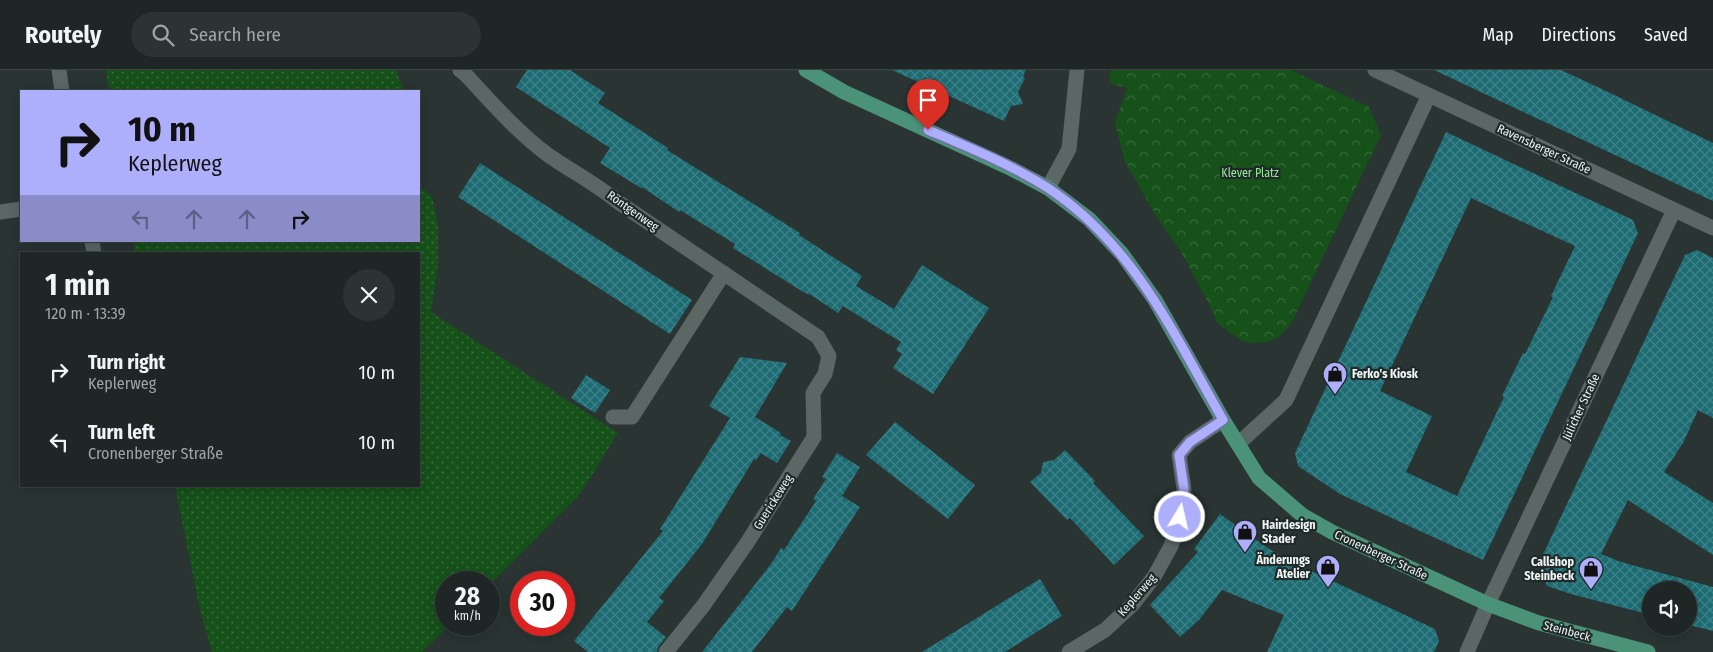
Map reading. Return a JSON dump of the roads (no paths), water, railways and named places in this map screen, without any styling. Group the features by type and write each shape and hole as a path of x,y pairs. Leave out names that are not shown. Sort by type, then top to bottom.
{"main road":[{"name":"Cronenberger Straße","path":"806,70 844,92 995,161 1048,188 1089,220 1122,254 1155,300 1223,420 1259,478 1302,515 1332,532 1488,604"},
{"name":"Steinbeck","path":"1488,604 1539,623 1648,652"}],"street":[{"path":"59,70 62,90"},
{"name":"Röntgenweg","path":"460,70 512,124 548,154 597,185 618,202 818,337"},
{"path":"1048,188 1069,149 1077,70"},
{"name":"Ravensberger Straße","path":"1375,70 1713,228"},
{"path":"1238,444 1286,400 1429,95"},
{"path":"0,212 20,208"},
{"name":"Jülicher Straße","path":"1467,652 1674,210"},
{"path":"613,417 632,416 724,273"},
{"name":"Guerickeweg","path":"666,652 704,606 747,543 814,436 813,393 825,374 829,356 818,337"},
{"name":"Keplerweg","path":"1069,652 1105,630 1132,604 1154,577 1171,546 1180,517 1184,489 1179,455 1190,442 1223,420"}],"place":[{"name":"Ferko's Kiosk","path":"1335,395"},
{"name":"Hairdesign Stader","path":"1245,553"},
{"name":"Änderungs Atelier","path":"1328,588"},
{"name":"Callshop Steinbeck","path":"1591,590"}],"park label":[{"name":"Klever Platz","path":"1250,173"}]}
